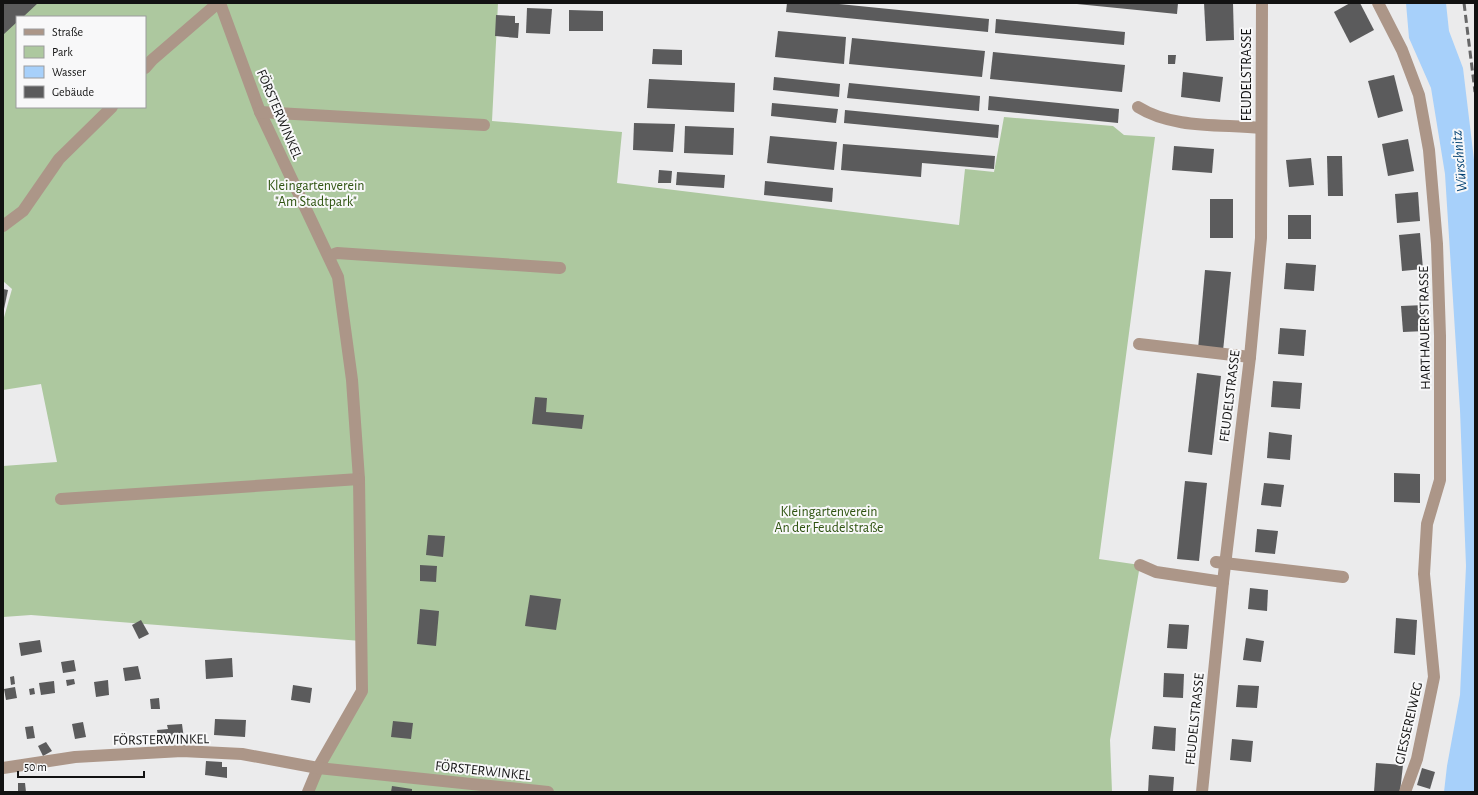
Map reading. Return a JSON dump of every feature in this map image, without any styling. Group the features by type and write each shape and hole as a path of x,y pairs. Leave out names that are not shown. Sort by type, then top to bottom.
{"street":[{"name":"FÖRSTERWINKEL","path":"146,67 152,60 219,3 260,112 338,277 352,380 360,479 362,692 318,768 308,792"},
{"name":"FEUDELSTRASSE","path":"1202,792 1223,582 1220,563 1250,356 1261,238 1262,3"},
{"name":"HARTHAUER STRASSE","path":"1378,3 1402,50 1419,95 1429,150 1437,244 1440,336 1440,480 1427,524 1424,574 1434,660"},
{"path":"1138,107 1151,115 1174,121 1261,128"},
{"path":"3,226 23,211 59,159 111,108"},
{"path":"260,112 484,125"},
{"path":"329,256 337,253 560,268"},
{"path":"1139,344 1250,356"},
{"path":"61,499 360,479"},
{"path":"1220,563 1343,577"},
{"path":"1140,565 1156,572 1223,582"},
{"name":"GIESSEREIWEG","path":"1405,792 1419,752 1434,677 1434,660"},
{"name":"FÖRSTERWINKEL","path":"3,768 75,757 182,751 242,754 318,768 548,792"}],"green space":[{"path":"3,3 498,3 492,121 622,132 617,183 959,225 965,169 994,172 1004,117 1113,126 1124,135 1155,137 1099,559 1140,565 1110,740 1112,792 308,792 362,691 361,641 31,615 3,617 3,466 57,462 41,384 3,390 3,321 12,289 3,281"}],"water":[{"name":"Würschnitz","path":"1406,3 1446,3 1449,31 1463,68 1475,168 1474,792 1444,792 1447,766 1460,695 1466,566 1460,410 1445,174 1431,88 1409,38"}],"building":[{"path":"3,3 38,3 24,16 16,16 16,23 4,34"},
{"path":"787,3 829,3 989,19 988,32 786,12"},
{"path":"1067,3 1178,3 1177,14"},
{"path":"1204,3 1233,3 1234,40 1206,41"},
{"path":"1350,3 1360,3 1374,30 1350,43 1334,12"},
{"path":"527,8 552,9 550,34 526,33"},
{"path":"569,10 603,11 603,31 569,31"},
{"path":"496,15 515,16 515,23 519,23 518,38 495,36"},
{"path":"996,19 1125,32 1124,45 995,33"},
{"path":"778,31 846,37 844,64 775,57"},
{"path":"852,38 985,51 982,77 849,64"},
{"path":"653,49 682,50 682,65 652,64"},
{"path":"993,52 1125,65 1122,92 990,79"},
{"path":"1168,55 1176,55 1175,64 1168,64"},
{"path":"1183,72 1223,77 1220,102 1181,97"},
{"path":"1394,75 1403,111 1378,118 1368,81"},
{"path":"774,77 840,84 839,97 773,90"},
{"path":"649,79 735,83 734,112 647,108"},
{"path":"849,83 980,96 979,111 847,98"},
{"path":"989,96 1119,109 1118,123 988,110"},
{"path":"772,103 838,109 836,123 771,116"},
{"path":"845,110 999,125 998,138 844,123"},
{"path":"634,123 675,124 673,152 633,150"},
{"path":"685,126 734,128 733,155 684,153"},
{"path":"770,136 837,142 834,170 767,163"},
{"path":"1408,139 1414,171 1388,176 1382,144"},
{"path":"843,144 995,156 994,169 922,163 921,177 841,170"},
{"path":"1174,146 1214,149 1212,173 1172,170"},
{"path":"1327,156 1342,156 1343,196 1328,196"},
{"path":"1311,158 1314,185 1289,187 1286,160"},
{"path":"659,170 672,171 671,183 658,183"},
{"path":"677,172 725,175 724,188 676,185"},
{"path":"765,181 833,188 832,202 764,195"},
{"path":"1418,192 1420,221 1397,223 1395,194"},
{"path":"1210,199 1233,199 1233,238 1210,238"},
{"path":"1288,215 1311,215 1311,239 1288,239"},
{"path":"1420,233 1423,269 1402,271 1399,235"},
{"path":"1286,263 1316,265 1314,291 1284,289"},
{"path":"1205,270 1231,272 1223,351 1198,349"},
{"path":"3,289 8,290 4,309 3,309"},
{"path":"1425,305 1426,331 1403,332 1401,306"},
{"path":"1280,328 1306,330 1304,356 1278,354"},
{"path":"1197,373 1221,376 1212,455 1188,452"},
{"path":"1273,381 1302,383 1300,409 1271,407"},
{"path":"535,397 547,398 546,412 584,415 582,429 532,424"},
{"path":"1269,432 1292,435 1290,460 1267,458"},
{"path":"1394,473 1420,474 1420,503 1394,502"},
{"path":"1185,481 1207,483 1199,561 1177,559"},
{"path":"1264,483 1284,485 1281,507 1261,505"},
{"path":"1257,529 1278,531 1275,554 1255,552"},
{"path":"428,535 445,536 443,557 426,555"},
{"path":"420,565 437,566 436,582 420,581"},
{"path":"1250,588 1268,590 1267,611 1248,609"},
{"path":"530,595 561,599 556,630 525,626"},
{"path":"420,609 439,611 436,646 417,644"},
{"path":"1396,618 1417,620 1415,655 1394,653"},
{"path":"141,620 149,634 139,639 132,625"},
{"path":"1169,624 1189,625 1187,649 1167,648"},
{"path":"1246,638 1264,641 1261,662 1243,660"},
{"path":"40,640 42,652 21,656 19,643"},
{"path":"232,658 233,677 206,679 205,660"},
{"path":"74,660 76,671 63,673 61,662"},
{"path":"138,666 141,679 125,681 123,668"},
{"path":"1164,673 1184,674 1183,698 1163,697"},
{"path":"14,676 15,684 11,685 10,677"},
{"path":"74,679 75,684 67,686 66,680"},
{"path":"108,680 109,695 96,697 94,682"},
{"path":"54,681 55,693 41,695 39,683"},
{"path":"293,685 312,688 310,703 291,700"},
{"path":"1238,685 1259,686 1257,708 1236,707"},
{"path":"15,687 17,698 6,700 4,689"},
{"path":"34,688 35,694 30,695 29,689"},
{"path":"159,698 160,709 151,709 150,699"},
{"path":"215,719 246,720 245,737 214,735"},
{"path":"393,721 413,723 411,739 391,737"},
{"path":"83,722 86,737 75,739 72,724"},
{"path":"182,724 184,739 159,742 157,730 168,729 167,725"},
{"path":"33,726 35,738 27,739 25,727"},
{"path":"1154,726 1176,728 1175,751 1152,749"},
{"path":"1232,739 1253,741 1251,762 1230,760"},
{"path":"46,742 52,751 43,756 38,746"},
{"path":"206,761 222,762 222,767 227,767 227,778 205,775"},
{"path":"1376,763 1403,765 1400,792 1374,792"},
{"path":"1422,768 1435,772 1430,789 1417,785"},
{"path":"1149,775 1174,777 1173,792 1148,792"},
{"path":"18,783 25,783 26,792 18,792"},
{"path":"392,786 412,789 412,792 391,792"}],"railway":[{"path":"1464,3 1475,92"}],"park label":[{"name":"Kleingartenverein \"Am Stadtpark\"","path":"316,194"},
{"name":"Kleingartenverein An der Feudelstraße","path":"829,520"}]}
